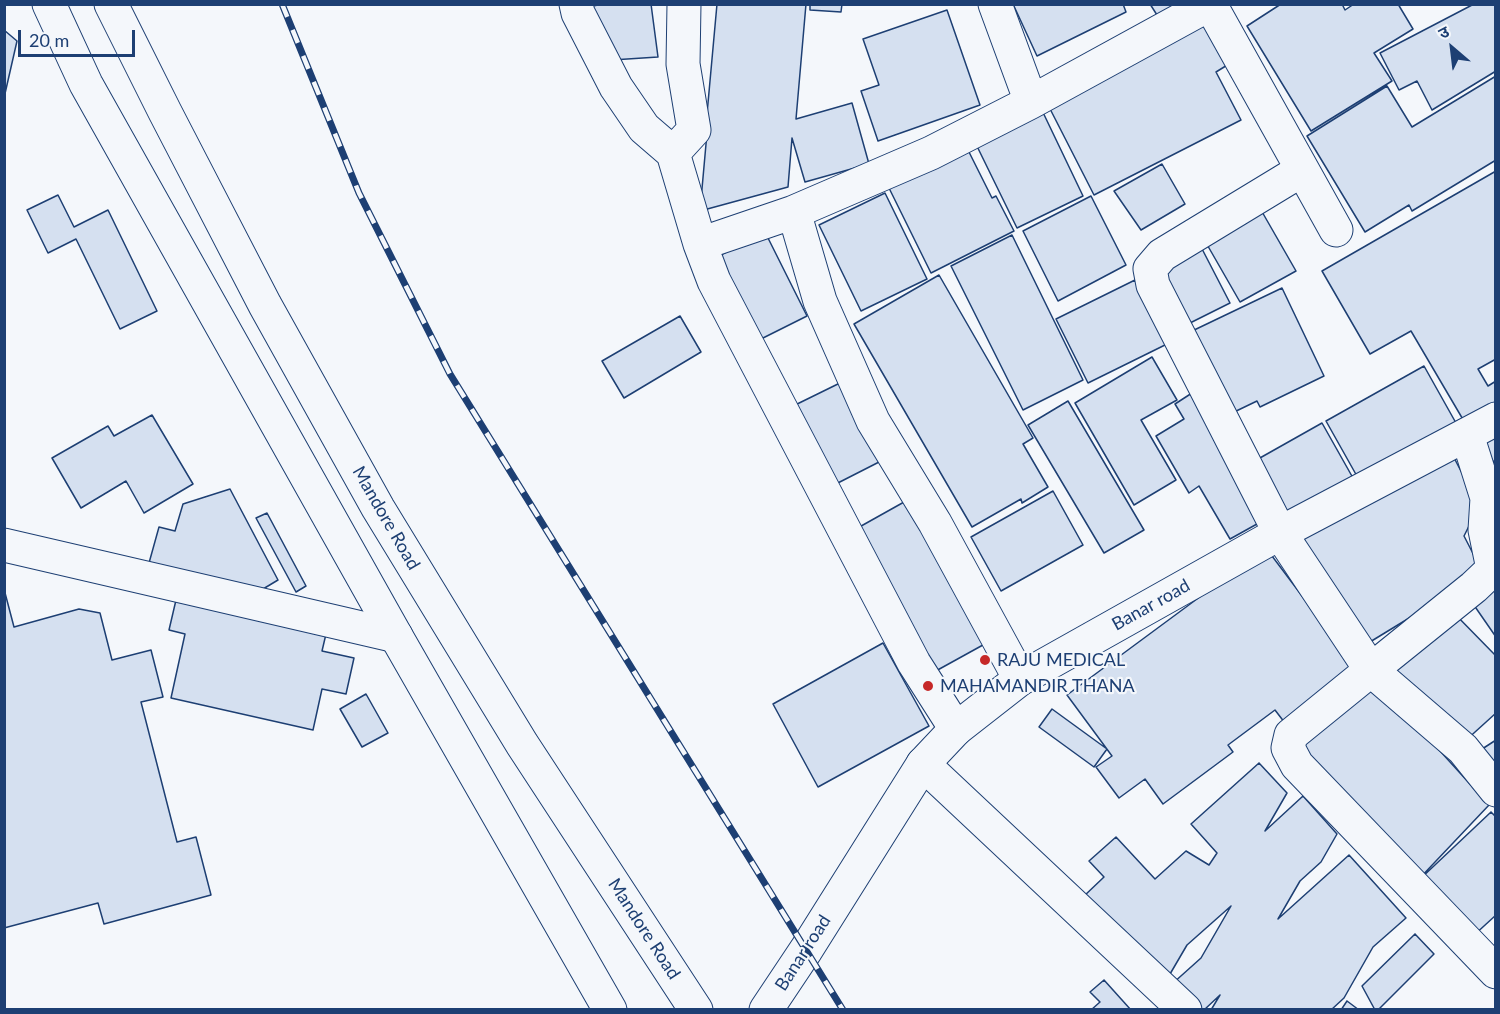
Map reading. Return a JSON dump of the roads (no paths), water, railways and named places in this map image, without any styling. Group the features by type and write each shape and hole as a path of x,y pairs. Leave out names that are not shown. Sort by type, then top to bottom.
{"main road":[{"path":"49,4 86,84 396,636 610,1010"},
{"name":"Mandore Road","path":"111,4 266,304 378,508 522,744 696,1010"},
{"path":"576,4 578,13 616,87 644,128 673,153 700,244 714,281 914,663 956,729"},
{"path":"673,153 694,130 684,64 684,4"},
{"path":"995,4 1031,102"},
{"path":"700,244 794,212 931,153 1031,102 1210,4 1336,230"},
{"path":"1302,170 1162,255 1150,269 1153,285 1280,533 1371,670 1463,749 1496,790"},
{"path":"794,212 820,301 873,421 935,523 1020,679"},
{"name":"Banar road","path":"766,1010 923,764 956,729 1020,679 1280,533 1496,419"},
{"path":"1467,435 1486,498 1485,530 1493,569 1292,735 1288,748 1297,765 1496,972"},
{"path":"4,545 396,636"},
{"path":"923,764 1185,1010"}],"railway":[{"path":"282,4 359,193 450,374 843,1010"}],"place":[{"name":"RAJU MEDICAL","path":"985,660"},
{"name":"MAHAMANDIR THANA","path":"928,686"}]}
